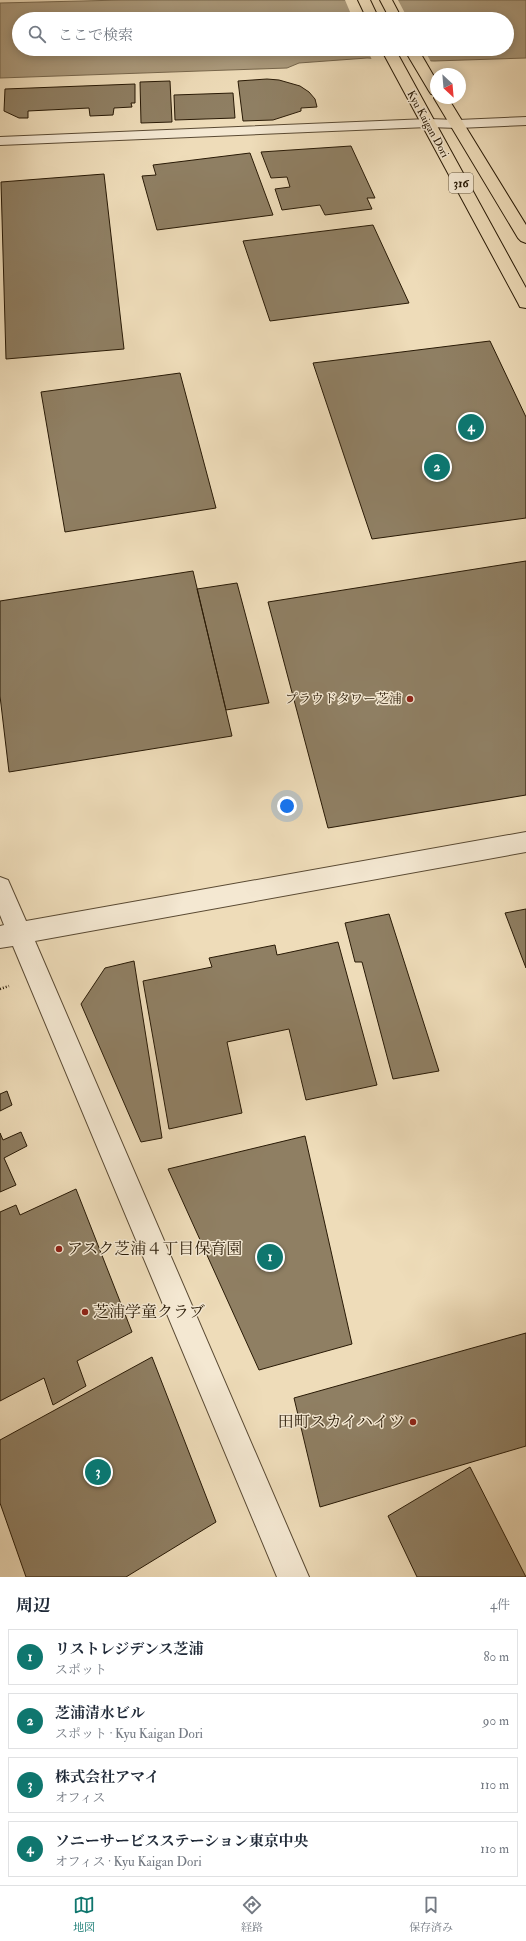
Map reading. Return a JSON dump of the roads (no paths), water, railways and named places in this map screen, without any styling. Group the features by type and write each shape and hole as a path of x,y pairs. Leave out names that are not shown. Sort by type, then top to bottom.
{"main road":[{"path":"364,0 370,12"},
{"path":"386,0 392,12"},
{"name":"Kyu Kaigan Dori","path":"392,56 526,303"},
{"name":"Kyu Kaigan Dori","path":"415,56 430,81"},
{"name":"Kyu Kaigan Dori","path":"445,104 526,238"}],"street":[{"path":"0,141 428,123 458,124 526,121"},
{"path":"10,936 526,842"},
{"path":"0,887 10,936 294,1577"}],"place":[{"name":"ソニーサービスステーション東京中央","path":"471,427"},
{"name":"芝浦清水ビル","path":"437,467"},
{"name":"プラウドタワー芝浦","path":"410,699"},
{"name":"アスク芝浦４丁目保育園","path":"59,1249"},
{"name":"リストレジデンス芝浦","path":"270,1257"},
{"name":"芝浦学童クラブ","path":"85,1312"},
{"name":"田町スカイハイツ","path":"413,1422"},
{"name":"株式会社アマイ","path":"98,1472"}]}
